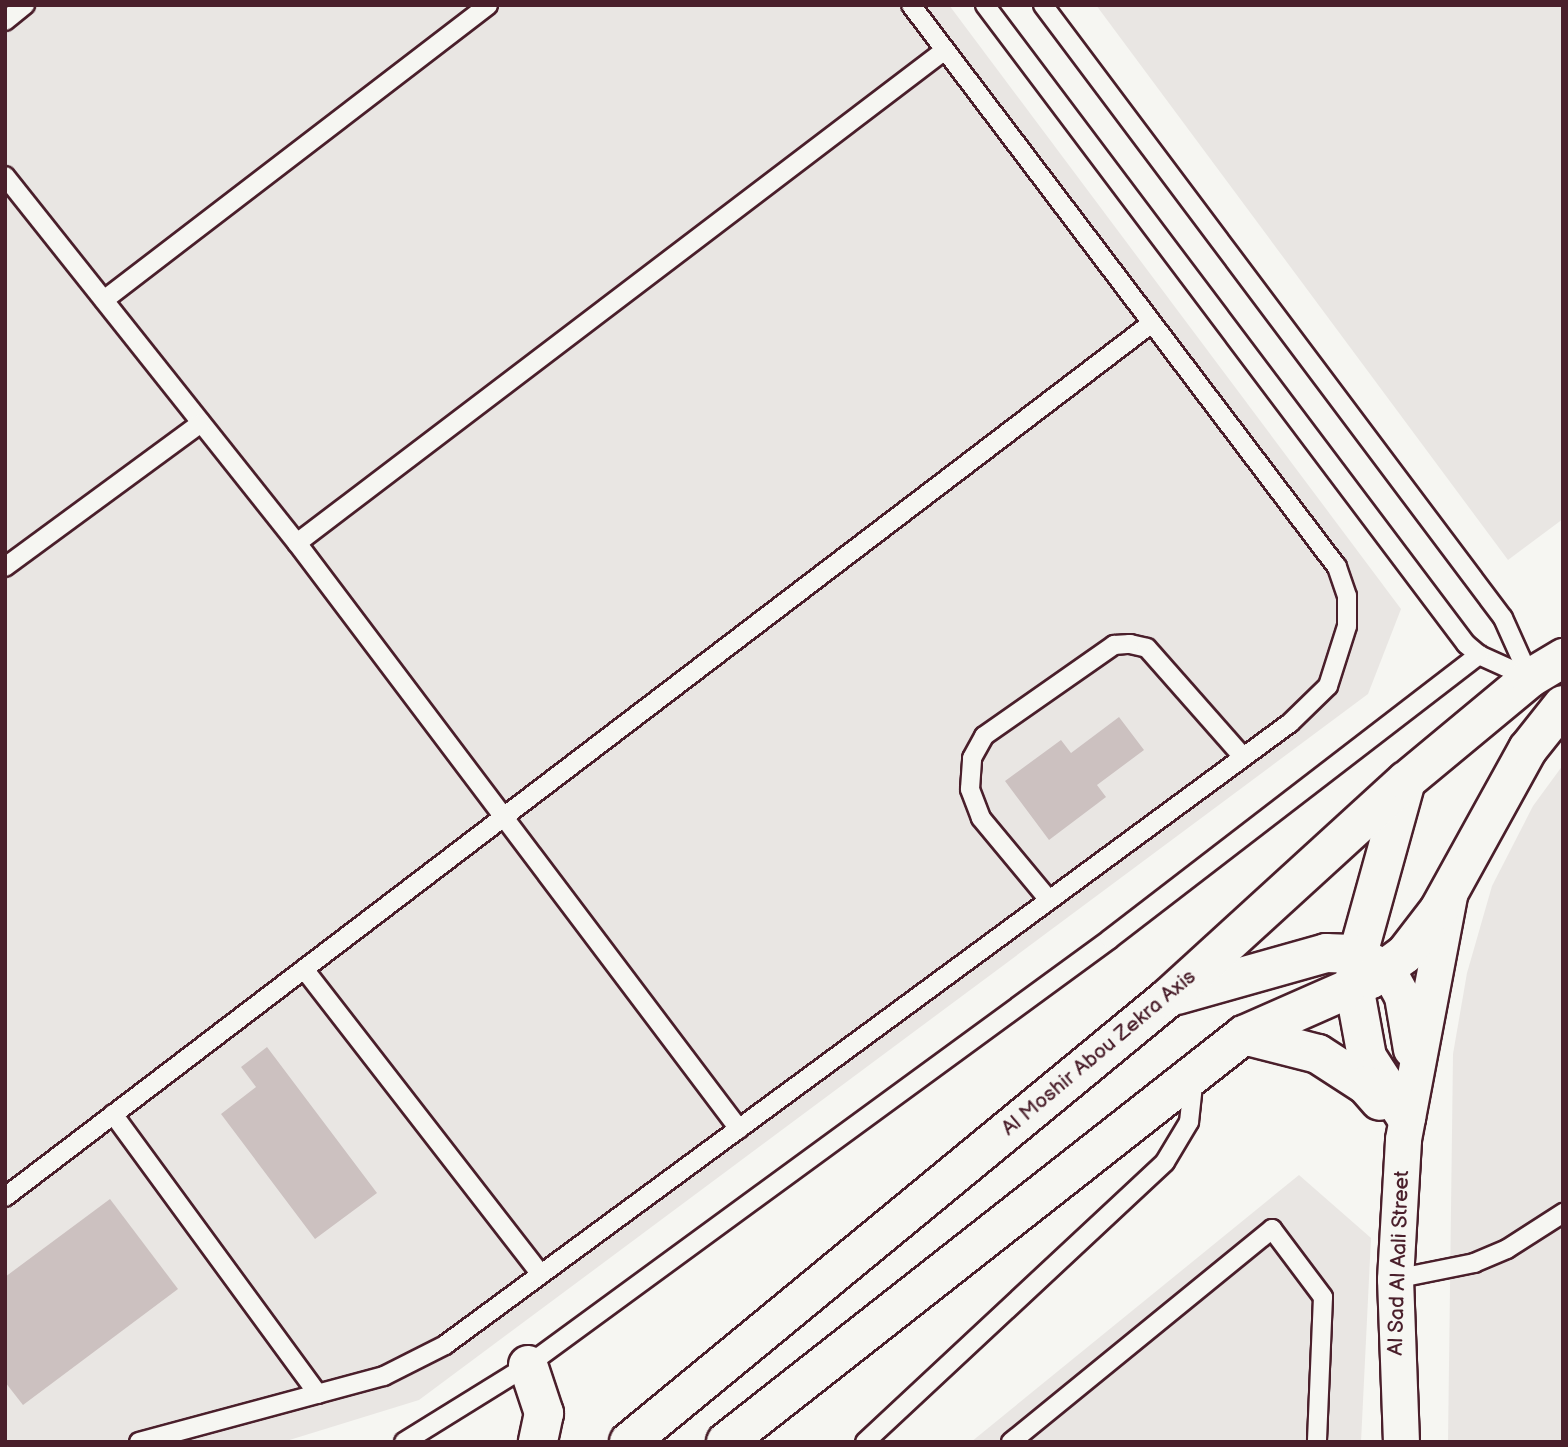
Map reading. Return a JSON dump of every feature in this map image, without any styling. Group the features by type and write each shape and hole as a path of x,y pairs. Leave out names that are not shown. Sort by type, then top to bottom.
{"main road":[{"name":"Al Moshir Abou Zekra Axis","path":"629,1442 1168,998 1406,781 1530,678 1563,658"},
{"path":"726,1442 1244,1035 1366,970 1424,934 1528,749 1563,705"},
{"path":"1406,781 1366,970 1367,1057 1407,1114"},
{"path":"1168,998 1326,953 1366,970"},
{"path":"1244,1035 1294,1045 1343,1068 1407,1114"},
{"path":"528,1365 544,1413 538,1442"}],"street":[{"name":"Al Sad Al Aali Street","path":"1407,1114 1451,885"},
{"name":"Al Sad Al Aali Street","path":"1366,970 1402,996 1409,1026 1407,1114 1395,1279 1401,1442"}],"lane":[{"path":"5,20 25,5"},
{"path":"104,300 488,5"},
{"path":"139,1442 318,1394 414,1363 541,1275 1243,757 1308,708 1328,686 1341,657 1347,596 1336,566 911,5"},
{"path":"985,5 1479,656 1530,678"},
{"path":"1043,5 1503,618 1530,678"},
{"path":"297,543 945,50"},
{"path":"5,176 12,198 104,300 297,543 739,1129"},
{"path":"5,1197 1152,323"},
{"path":"5,567 201,423"},
{"path":"1049,900 981,818 970,789 972,758 984,736 1114,645 1130,644 1147,648 1243,757"},
{"path":"404,1442 528,1365 1111,940 1479,656"},
{"path":"304,969 541,1275"},
{"path":"865,1442 1165,1162 1189,1122 1194,1073"},
{"path":"113,1114 318,1394"},
{"path":"1395,1279 1474,1263 1507,1249 1563,1213"},
{"path":"1011,1442 1272,1229 1323,1297 1317,1442"}],"shaded area":[{"path":"5,5 949,5 1401,609 1368,694 419,1400 283,1442 5,1442"},
{"path":"1096,5 1563,5 1563,519 1508,560"},
{"path":"1563,765 1563,1442 1448,1442 1453,1054 1467,973 1492,886 1533,806"},
{"path":"1299,1175 1371,1238 1361,1442 971,1442"}],"building":[{"path":"1119,717 1144,750 1097,785 1106,797 1049,840 1005,781 1061,740 1071,753"},
{"path":"267,1047 377,1193 315,1239 221,1114 256,1087 241,1067"},
{"path":"110,1199 178,1289 23,1405 5,1382 5,1277"}]}
